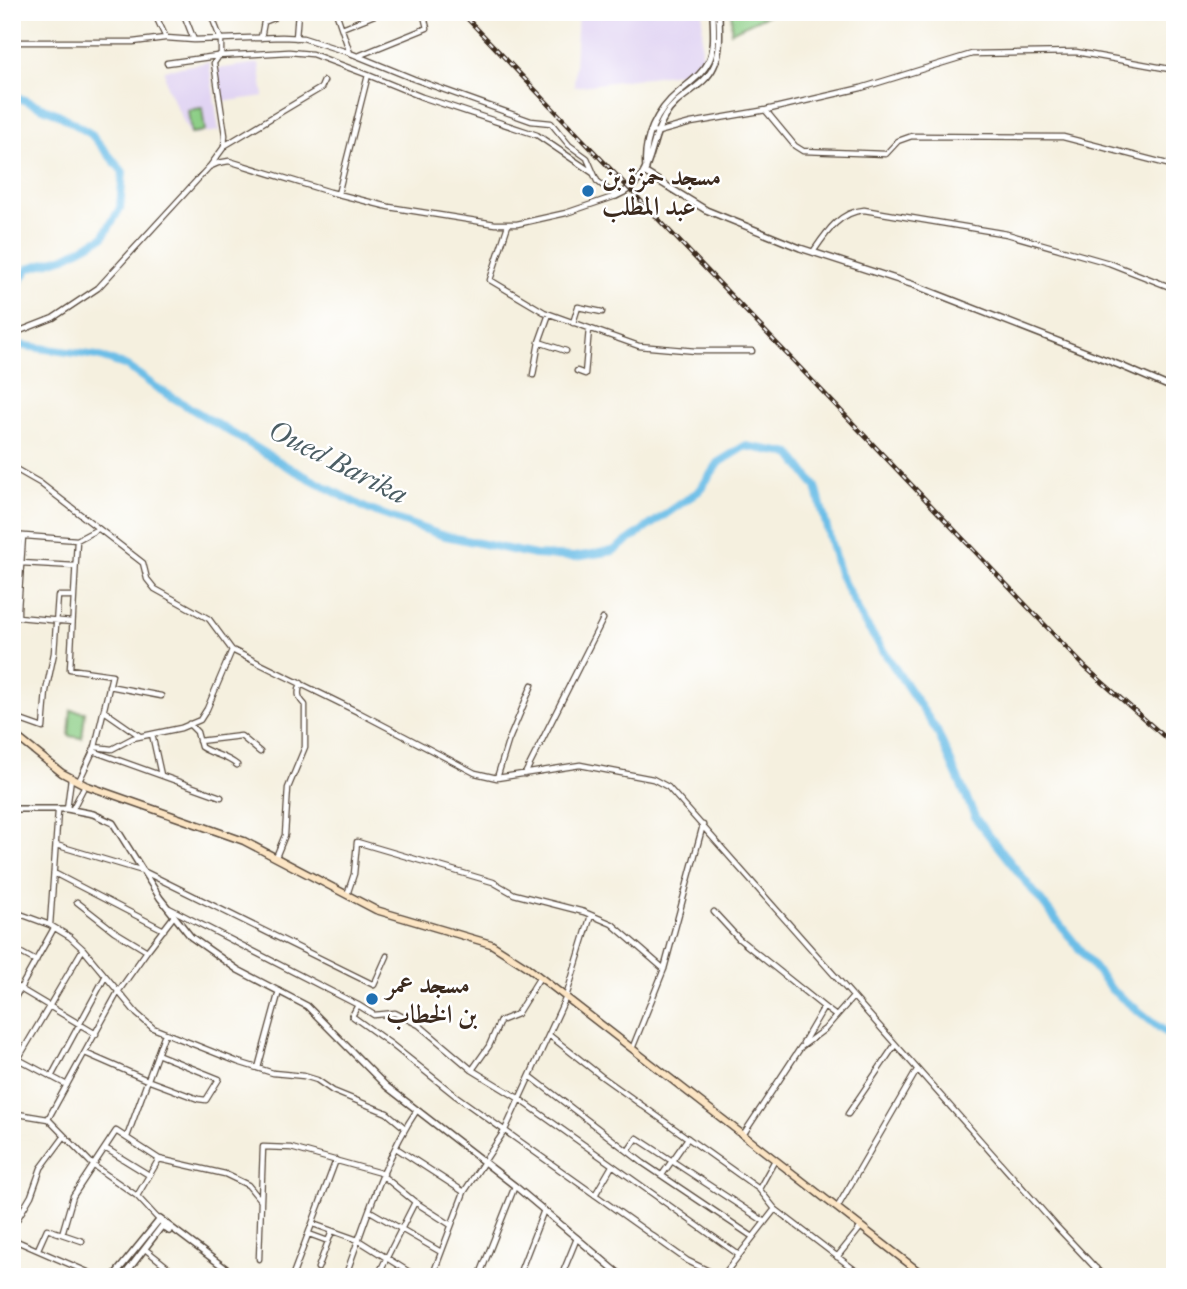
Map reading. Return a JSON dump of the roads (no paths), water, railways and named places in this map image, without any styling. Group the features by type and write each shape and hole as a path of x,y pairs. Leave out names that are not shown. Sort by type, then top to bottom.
{"main road":[{"path":"12,733 34,752 82,783 218,830 276,857 376,910 491,944 540,977 924,1276"}],"street":[{"path":"154,12 166,38"},
{"path":"183,12 194,40"},
{"path":"210,12 221,40 219,54 214,63 225,135 224,147"},
{"path":"296,38 298,12"},
{"path":"336,12 351,53"},
{"path":"342,28 382,12"},
{"path":"357,56 426,29 424,12"},
{"path":"209,167 229,161 338,194 451,218 508,224 566,213 616,196 632,186 645,170 645,159 664,105 707,65 713,46 713,12"},
{"path":"654,132 669,109 705,79 715,64 719,48 719,12"},
{"path":"261,38 264,22 274,18"},
{"path":"12,42 296,38 351,53 531,121 551,123 569,145 587,158 597,181 616,196"},
{"path":"654,132 691,122 766,110 897,79 972,54 1076,52 1175,69"},
{"path":"167,63 219,54 312,54 422,97 537,135 595,174"},
{"path":"338,194 368,75"},
{"path":"12,334 53,318 98,288 209,167 224,147 321,88 324,81"},
{"path":"766,110 794,146 810,152 886,154 898,141 912,136 1063,137 1175,166"},
{"path":"645,170 706,210 813,252 914,285 1175,389"},
{"path":"813,252 827,232 844,216 864,210 1006,234 1109,263 1175,289"},
{"path":"508,224 490,280 549,314 639,346 696,351 752,351"},
{"path":"573,323 578,307 602,312"},
{"path":"533,375 539,342 549,314"},
{"path":"577,371 585,373 589,328"},
{"path":"539,342 566,351"},
{"path":"12,467 22,471 143,563 147,579 155,589 209,619 232,650 452,762 497,778 580,765 653,779 668,787 917,1070 1104,1277"},
{"path":"12,475 22,471"},
{"path":"12,535 77,540 98,529"},
{"path":"18,617 15,609 23,536"},
{"path":"69,810 94,749 112,676 70,669 77,540"},
{"path":"21,563 75,566"},
{"path":"12,717 43,728 58,596 74,596"},
{"path":"12,644 13,618 72,622"},
{"path":"525,774 603,619"},
{"path":"94,749 112,749 140,736 200,720 232,650"},
{"path":"276,857 285,835 288,788 305,747 305,705 298,693 301,683"},
{"path":"497,778 508,742 532,685"},
{"path":"109,686 161,696"},
{"path":"104,710 140,736"},
{"path":"189,724 197,732 201,747 223,755 237,765"},
{"path":"152,734 161,775"},
{"path":"200,741 241,736 260,752"},
{"path":"94,749 222,797"},
{"path":"69,810 71,777"},
{"path":"12,809 69,810 93,814 113,823 168,908 191,937 238,970 307,1006 386,1086 515,1186 623,1277"},
{"path":"12,1003 52,926 58,810"},
{"path":"632,1049 664,969 703,825"},
{"path":"347,895 354,874 357,842 493,882 514,894 591,915 612,924 664,969"},
{"path":"56,845 143,871 374,985 387,956"},
{"path":"54,873 164,930"},
{"path":"77,902 114,931 147,951"},
{"path":"168,908 374,1015 395,1013 419,1026 472,1070 518,1098 739,1255"},
{"path":"12,911 52,926 70,937 137,1014 153,1028 258,1068 317,1080 333,1091 387,1113 405,1128"},
{"path":"714,912 739,939 836,1016"},
{"path":"432,1277 464,1192 505,1130 566,997 591,915"},
{"path":"48,1119 118,992 174,916"},
{"path":"12,948 36,961"},
{"path":"12,1071 83,949"},
{"path":"51,1077 105,977"},
{"path":"472,1070 489,1046 500,1021 517,1014 540,977"},
{"path":"12,984 96,1034"},
{"path":"258,1068 280,990"},
{"path":"801,1047 825,1029 853,997"},
{"path":"358,1005 352,1016 456,1096 688,1261 721,1277 775,1209"},
{"path":"743,1135 824,1007"},
{"path":"816,1021 825,1029"},
{"path":"127,1137 165,1033"},
{"path":"549,1035 600,1076 759,1189 775,1209 864,1277"},
{"path":"848,1114 895,1045"},
{"path":"85,1053 147,1080 203,1100 209,1097 219,1079 157,1054"},
{"path":"12,1056 67,1085"},
{"path":"837,1208 917,1070"},
{"path":"530,1076 628,1151 753,1237"},
{"path":"346,1276 383,1175 405,1128 417,1110"},
{"path":"12,1113 48,1119 94,1166 137,1196 161,1223 227,1274 237,1277"},
{"path":"62,1234 73,1196 116,1131 159,1158 225,1174 248,1185 261,1202"},
{"path":"12,1228 32,1196 41,1168 64,1137"},
{"path":"628,1151 637,1138 673,1159 765,1222"},
{"path":"662,1175 688,1138"},
{"path":"259,1259 263,1147 291,1148 383,1175 415,1202 451,1225"},
{"path":"105,1148 149,1175"},
{"path":"396,1148 464,1192"},
{"path":"137,1196 159,1158"},
{"path":"292,1277 336,1160"},
{"path":"759,1189 775,1160"},
{"path":"595,1195 612,1166"},
{"path":"479,1277 515,1186"},
{"path":"377,1277 415,1202"},
{"path":"518,1277 544,1210"},
{"path":"370,1211 441,1252"},
{"path":"123,1277 161,1223"},
{"path":"113,1277 161,1223"},
{"path":"313,1224 359,1240 417,1277"},
{"path":"837,1257 861,1227"},
{"path":"38,1249 47,1229 82,1241"},
{"path":"318,1268 332,1231"},
{"path":"309,1234 328,1241"},
{"path":"561,1277 578,1238"},
{"path":"12,1239 99,1277"},
{"path":"145,1249 180,1277"},
{"path":"1090,1277 1096,1268"},
{"path":"129,1269 138,1277"}],"waterway":[{"name":"Oued Barika","path":"12,95 58,114 91,134 123,172 120,208 103,237 65,257 29,268 12,292"},
{"name":"Oued Barika","path":"12,338 18,345 97,356 127,366 157,388 288,467 367,509 441,535 535,555 574,557 613,551 699,491 719,462 745,446 791,454 816,487 839,573 864,622 937,731 976,819 1112,990 1175,1040"}],"railway":[{"path":"461,12 1085,667 1175,746"}],"place":[{"name":"مسجد حمزة بن عبد المطلب","path":"588,191"},
{"name":"مسجد عمر بن الخطاب","path":"372,999"}]}
